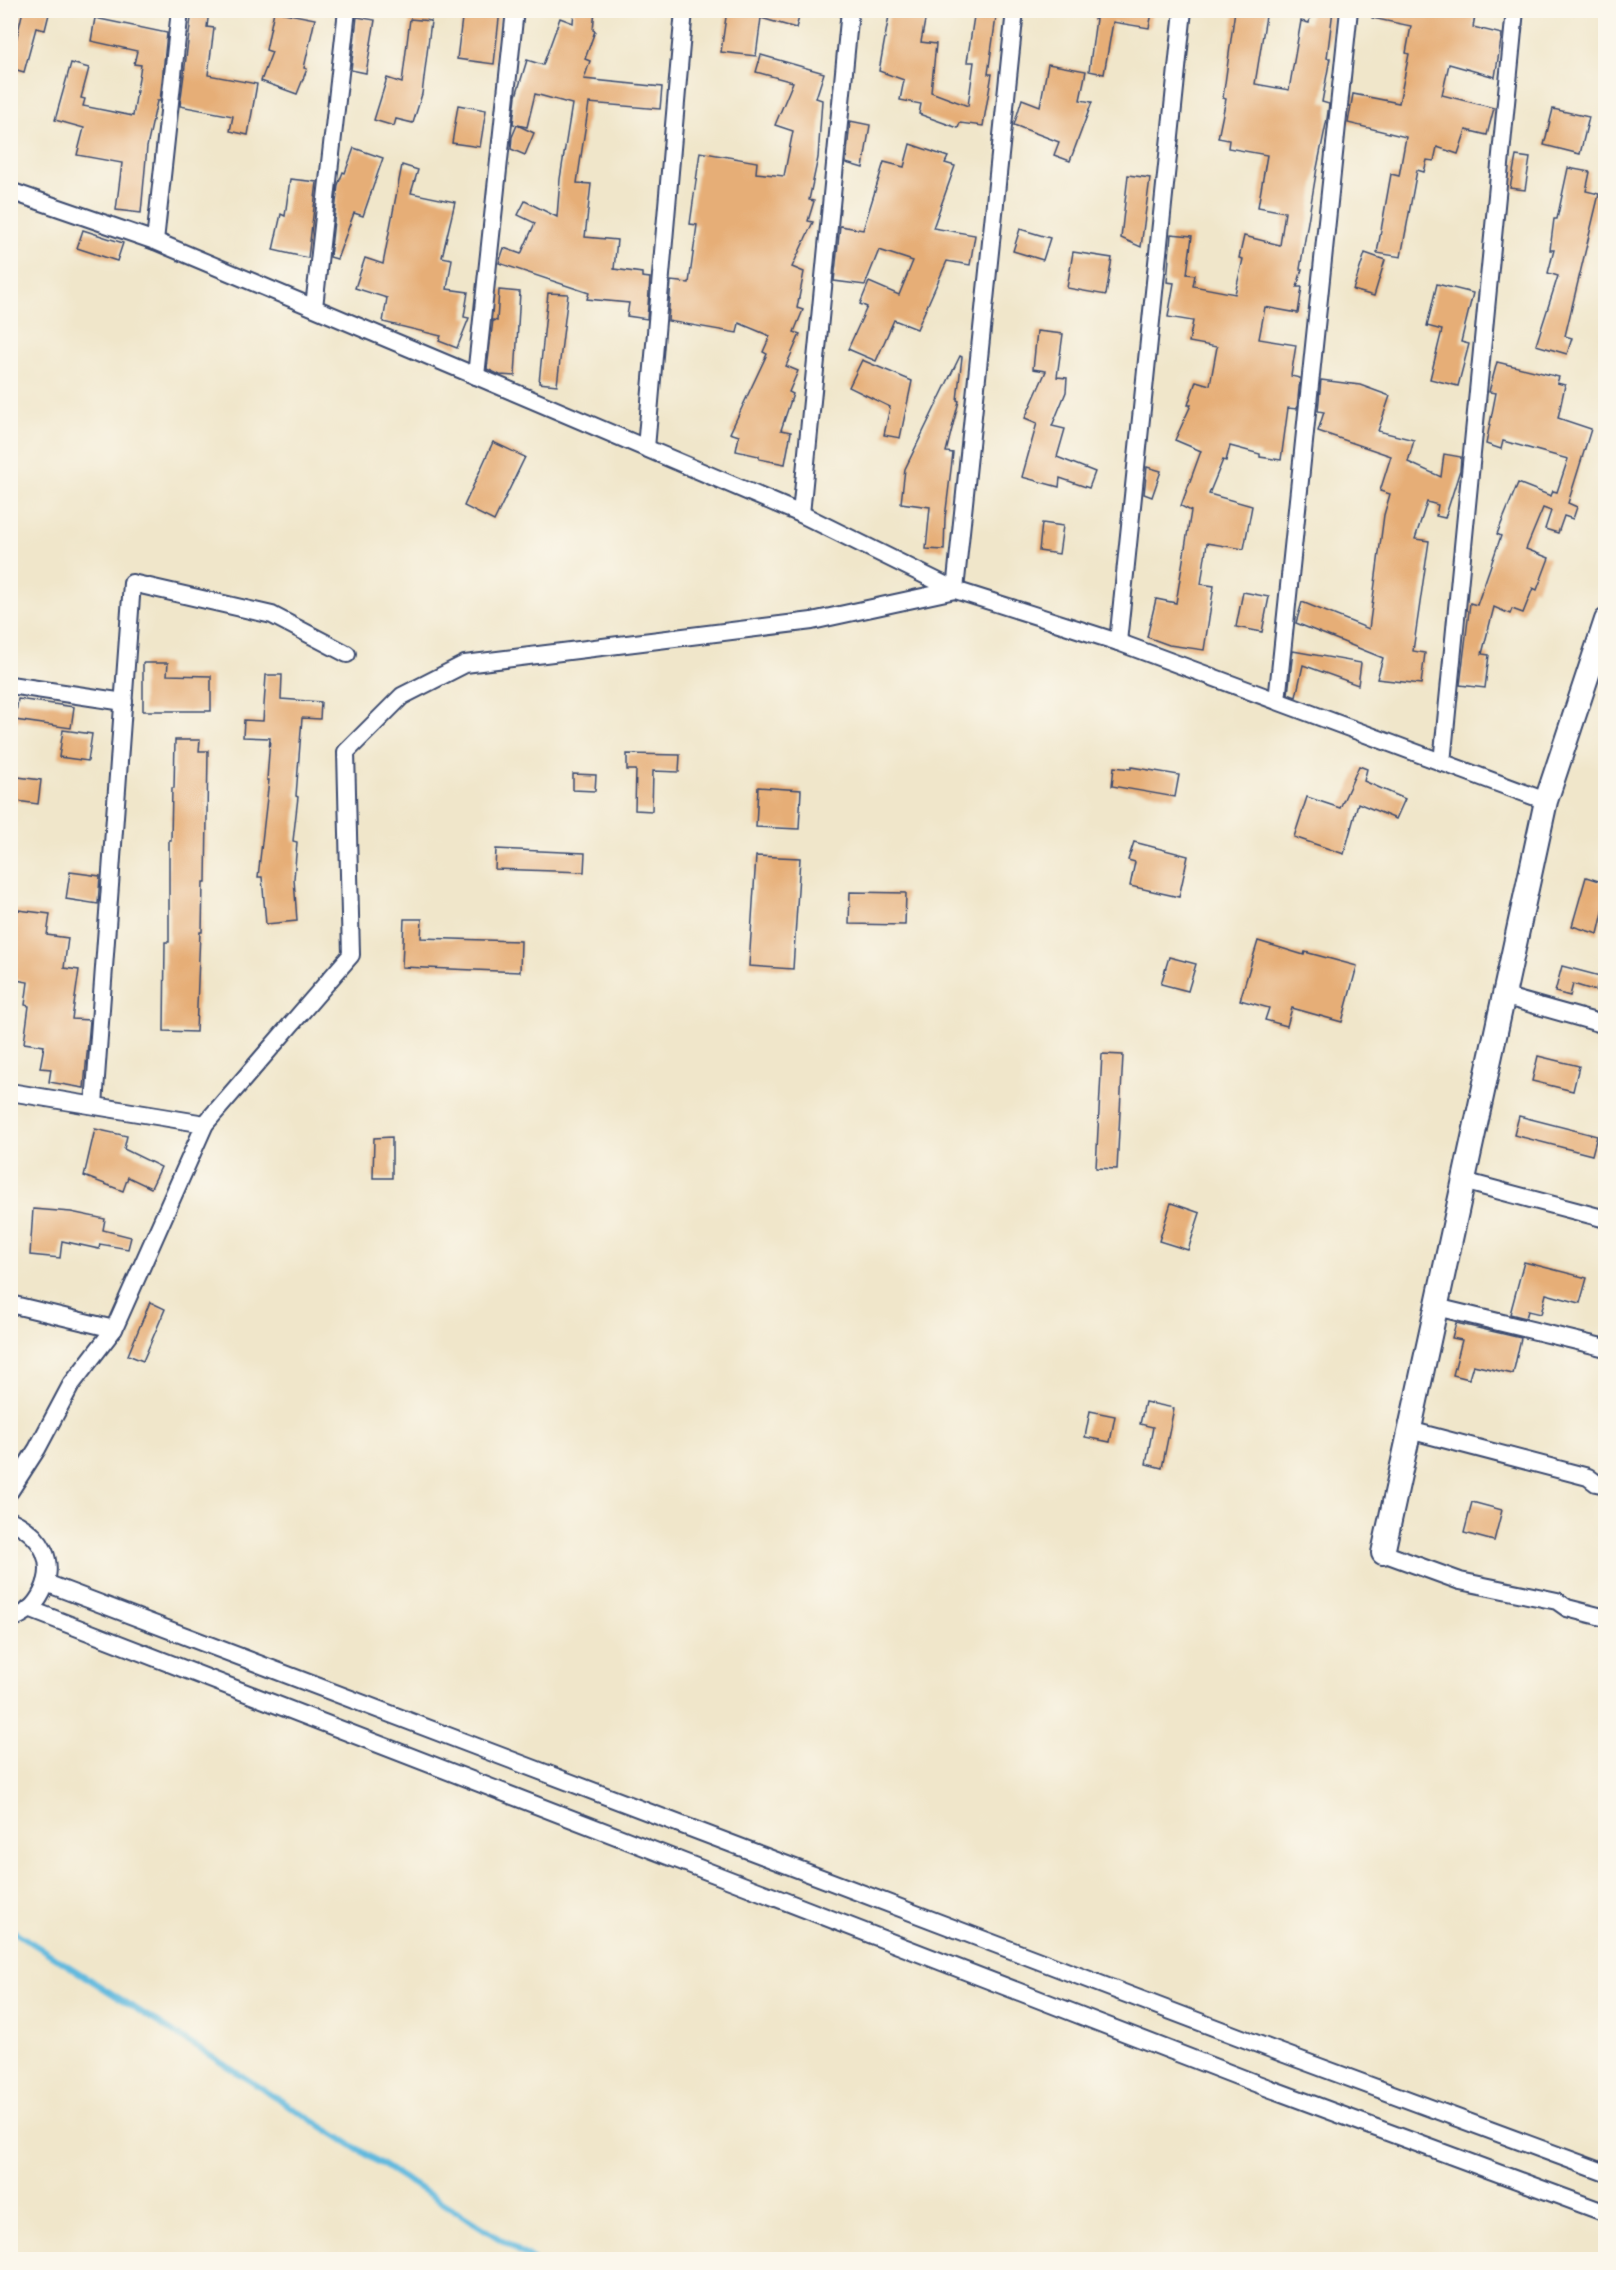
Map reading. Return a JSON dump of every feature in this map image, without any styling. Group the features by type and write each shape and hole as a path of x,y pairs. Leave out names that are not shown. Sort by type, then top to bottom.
{"street":[{"path":"155,241 180,10"},
{"path":"314,307 346,10"},
{"path":"476,376 515,10"},
{"path":"646,448 684,10"},
{"path":"801,513 850,10"},
{"path":"955,590 1016,10"},
{"path":"1118,642 1183,10"},
{"path":"1277,702 1349,10"},
{"path":"1442,763 1515,10"},
{"path":"10,191 155,241 314,307 801,513 955,590 1118,642 1546,801"},
{"path":"94,1105 132,583 272,615 347,654"},
{"path":"10,1491 37,1449 71,1385 114,1329 205,1124 351,956 346,752 402,696 465,664 812,621 955,590"},
{"path":"1605,621 1546,801 1383,1553 1460,1581 1557,1602 1568,1608 1605,1618"},
{"path":"10,685 123,702"},
{"path":"1503,996 1605,1026"},
{"path":"10,1092 205,1124"},
{"path":"1463,1181 1605,1219"},
{"path":"10,1304 114,1329"},
{"path":"1436,1307 1605,1348"},
{"path":"1409,1430 1588,1477 1596,1483 1605,1485"},
{"path":"10,1520 32,1533 44,1552 47,1562 46,1583 40,1597 29,1609 10,1619"},
{"path":"46,1583 1270,2049 1605,2174"},
{"path":"29,1609 1255,2083 1605,2213"}],"building":[{"path":"23,10 50,10 45,30 36,28 24,72 10,68 10,53 15,45"},
{"path":"192,10 209,10 207,27 214,28 208,75 257,84 248,135 230,131 233,116 180,106"},
{"path":"463,10 500,10 494,64 457,59"},
{"path":"574,10 595,10 593,30 595,31 585,59 590,61 584,79 662,87 660,109 589,103 577,183 591,184 585,237 617,240 614,269 642,273 642,277 650,278 647,319 627,316 629,303 587,299 589,293 499,263 504,248 521,254 535,223 518,215 525,201 557,217 560,179 572,104 535,94 527,127 513,124 516,96 527,60 543,65 560,18 573,23"},
{"path":"727,10 801,10 796,28 761,18 756,56 721,52"},
{"path":"890,10 927,10 921,42 936,44 931,92 968,106 974,62 967,62 975,10 997,10 988,74 992,74 983,126 960,123 958,128 919,114 921,104 900,100 904,80 879,71"},
{"path":"1094,10 1138,10 1152,13 1149,28 1113,22 1104,74 1089,71 1096,19 1094,19"},
{"path":"1235,10 1267,10 1255,84 1289,90 1301,21 1309,23 1311,10 1333,10 1327,58 1330,58 1322,102 1329,104 1300,269 1302,269 1297,287 1302,287 1298,313 1265,307 1259,339 1296,345 1291,376 1300,378 1297,409 1288,408 1281,460 1260,457 1260,454 1230,446 1226,461 1223,460 1209,494 1252,506 1244,549 1207,543 1201,584 1214,586 1204,650 1169,645 1147,637 1156,599 1176,603 1191,511 1181,506 1201,451 1175,440 1191,405 1188,405 1196,381 1210,385 1217,347 1189,342 1193,321 1168,317 1174,283 1167,282 1171,234 1192,236 1187,274 1195,275 1193,286 1235,294 1243,259 1239,258 1244,236 1280,245 1285,212 1258,207 1267,155 1228,148 1229,140 1218,138 1226,99 1223,98"},
{"path":"1372,10 1476,10 1473,27 1502,34 1495,77 1449,64 1442,95 1494,108 1487,135 1466,130 1458,154 1437,147 1434,161 1427,160 1424,172 1417,170 1401,257 1377,253 1391,174 1399,176 1406,137 1348,123 1353,94 1399,103 1409,54 1406,53 1411,26 1372,18"},
{"path":"274,11 315,19 304,68 307,69 297,94 261,81 272,52 266,50"},
{"path":"357,17 375,20 366,73 351,70"},
{"path":"95,18 167,33 160,101 157,101 147,147 141,213 116,210 122,163 77,155 84,128 55,120 71,63 89,68 81,98 85,99 83,106 133,116 141,65 134,64 137,51 91,41"},
{"path":"410,19 431,21 422,94 413,123 396,119 394,126 374,120 387,78 402,83"},
{"path":"761,55 824,73 816,98 822,100 818,158 809,200 814,201 808,221 813,222 792,267 804,272 797,308 803,310 794,332 800,334 786,366 798,371 789,392 793,394 781,430 791,432 785,464 759,459 759,456 736,451 739,436 730,433 767,354 763,352 770,336 739,323 737,333 668,321 671,281 689,283 697,225 690,224 700,152 757,162 756,173 784,176 793,131 775,125 793,82 756,72"},
{"path":"1048,64 1086,71 1080,100 1092,102 1070,161 1054,155 1059,142 1014,125 1022,99 1040,106"},
{"path":"458,105 486,110 480,147 452,143"},
{"path":"1553,109 1589,117 1580,154 1544,145"},
{"path":"850,121 870,125 863,168 846,163"},
{"path":"517,125 534,133 525,155 511,149 512,137"},
{"path":"910,144 948,157 945,163 955,166 933,228 975,235 970,265 947,261 917,329 894,320 876,361 848,349 867,307 860,304 869,282 899,295 913,261 879,250 865,285 834,281 840,226 863,230 884,162 904,167"},
{"path":"354,148 383,158 363,216 354,213 337,259 330,257 338,185"},
{"path":"1516,156 1530,158 1525,190 1510,188"},
{"path":"402,165 418,170 411,193 455,202 442,257 452,259 447,289 468,292 464,317 469,318 457,348 439,341 441,336 383,322 387,298 355,288 365,258 383,264"},
{"path":"1568,168 1590,172 1586,191 1599,194 1565,336 1572,338 1567,354 1536,345 1558,276 1548,273 1554,250 1550,250 1554,219 1557,219"},
{"path":"1128,175 1150,178 1141,247 1121,238"},
{"path":"290,179 317,182 308,258 273,250 281,214 285,216"},
{"path":"1020,229 1050,238 1043,260 1013,251"},
{"path":"83,230 123,243 117,261 77,248"},
{"path":"1073,252 1112,258 1106,295 1067,288"},
{"path":"1365,253 1385,260 1374,296 1353,290"},
{"path":"1437,284 1473,293 1461,342 1469,344 1458,386 1430,379 1442,330 1427,326"},
{"path":"499,290 520,292 515,376 500,375 487,369 493,320 497,321"},
{"path":"548,293 568,294 557,385 539,383"},
{"path":"1037,331 1063,334 1057,377 1067,378 1066,392 1052,426 1065,429 1057,457 1095,472 1089,488 1060,478 1059,487 1022,477 1037,423 1025,418 1046,371 1033,369"},
{"path":"960,356 962,357 957,400 959,401 946,452 953,453 945,518 944,550 926,549 930,507 901,503 905,469"},
{"path":"862,360 912,381 900,438 884,435 890,407 849,387"},
{"path":"1497,362 1559,377 1557,383 1565,385 1558,418 1591,429 1568,503 1577,507 1573,519 1564,516 1558,533 1545,529 1551,511 1543,508 1526,549 1549,558 1537,590 1533,588 1523,613 1512,609 1510,614 1494,607 1482,654 1489,655 1485,688 1460,685 1470,603 1477,605 1501,536 1497,534 1518,483 1551,496 1553,491 1557,492 1568,459 1503,441 1501,449 1486,444 1496,393 1489,392"},
{"path":"1321,380 1360,385 1390,396 1378,431 1414,440 1408,462 1441,477 1444,454 1461,457 1460,470 1445,518 1436,516 1438,505 1427,502 1415,539 1429,541 1413,651 1425,653 1421,684 1377,679 1383,658 1296,623 1302,602 1369,629 1384,515 1390,494 1380,491 1391,456 1318,431 1324,412 1318,411"},
{"path":"493,442 525,457 494,521 464,506"},
{"path":"1147,467 1161,471 1152,497 1144,494"},
{"path":"1042,523 1063,526 1059,554 1039,551"},
{"path":"1243,592 1269,597 1262,632 1236,627"},
{"path":"1293,651 1361,663 1358,685 1303,665 1296,697 1288,694"},
{"path":"143,663 168,663 167,675 211,676 211,711 143,711"},
{"path":"266,675 282,675 281,699 321,702 320,719 302,718 293,841 297,842 294,879 297,921 266,924 262,877 258,877 269,780 267,780 270,738 243,737 244,720 263,721"},
{"path":"18,699 74,707 71,728 15,720"},
{"path":"63,730 92,734 88,761 59,757"},
{"path":"175,740 200,740 199,751 208,751 206,882 203,882 196,1032 164,1031 165,942 169,942 169,840 171,840"},
{"path":"627,754 680,755 679,772 653,771 652,811 635,810 636,770 627,770"},
{"path":"1359,766 1367,769 1364,781 1405,799 1396,819 1358,803 1344,854 1294,837 1307,797 1340,808"},
{"path":"1114,767 1131,769 1131,767 1179,775 1175,797 1112,786"},
{"path":"573,774 596,775 595,791 573,790"},
{"path":"10,776 41,780 38,804 10,800"},
{"path":"758,787 801,790 799,829 756,827"},
{"path":"1134,842 1188,856 1179,897 1130,886 1135,862 1128,860"},
{"path":"496,849 585,853 584,872 495,869"},
{"path":"756,856 800,858 793,969 749,966"},
{"path":"70,872 100,876 98,904 66,899"},
{"path":"1586,877 1605,883 1605,904 1598,934 1572,926"},
{"path":"850,892 906,893 905,925 849,924"},
{"path":"10,909 50,914 47,935 68,938 64,968 79,970 72,1019 90,1020 84,1088 49,1082 51,1069 40,1068 44,1046 24,1043 29,1006 25,1005 28,982 10,979"},
{"path":"404,919 422,919 421,938 521,941 520,972 402,967"},
{"path":"1258,941 1304,955 1305,952 1357,966 1342,1022 1292,1008 1287,1026 1265,1020 1269,1008 1240,1000"},
{"path":"1169,957 1196,964 1188,991 1161,984"},
{"path":"1562,966 1600,976 1596,991 1573,984 1570,996 1555,992"},
{"path":"1102,1054 1123,1055 1117,1169 1096,1168"},
{"path":"1538,1056 1579,1066 1573,1091 1532,1081"},
{"path":"1519,1116 1597,1136 1592,1155 1514,1135"},
{"path":"95,1129 127,1136 124,1149 161,1167 151,1188 128,1177 123,1191 84,1176"},
{"path":"392,1137 392,1178 373,1178 374,1138"},
{"path":"1171,1203 1200,1213 1188,1250 1159,1241"},
{"path":"33,1209 71,1212 105,1219 103,1230 131,1237 128,1249 100,1244 99,1249 62,1241 60,1258 30,1255"},
{"path":"1524,1262 1587,1278 1580,1303 1546,1294 1541,1314 1528,1311 1526,1318 1510,1314"},
{"path":"150,1302 165,1309 143,1361 128,1355"},
{"path":"1456,1323 1521,1338 1513,1374 1473,1365 1469,1379 1453,1375 1462,1340 1452,1338"},
{"path":"1145,1402 1174,1408 1162,1468 1146,1464 1153,1427 1140,1424"},
{"path":"1090,1411 1115,1416 1110,1442 1085,1437"},
{"path":"1472,1502 1502,1510 1494,1541 1464,1533"}],"waterway":[{"path":"10,1929 533,2260"}]}
